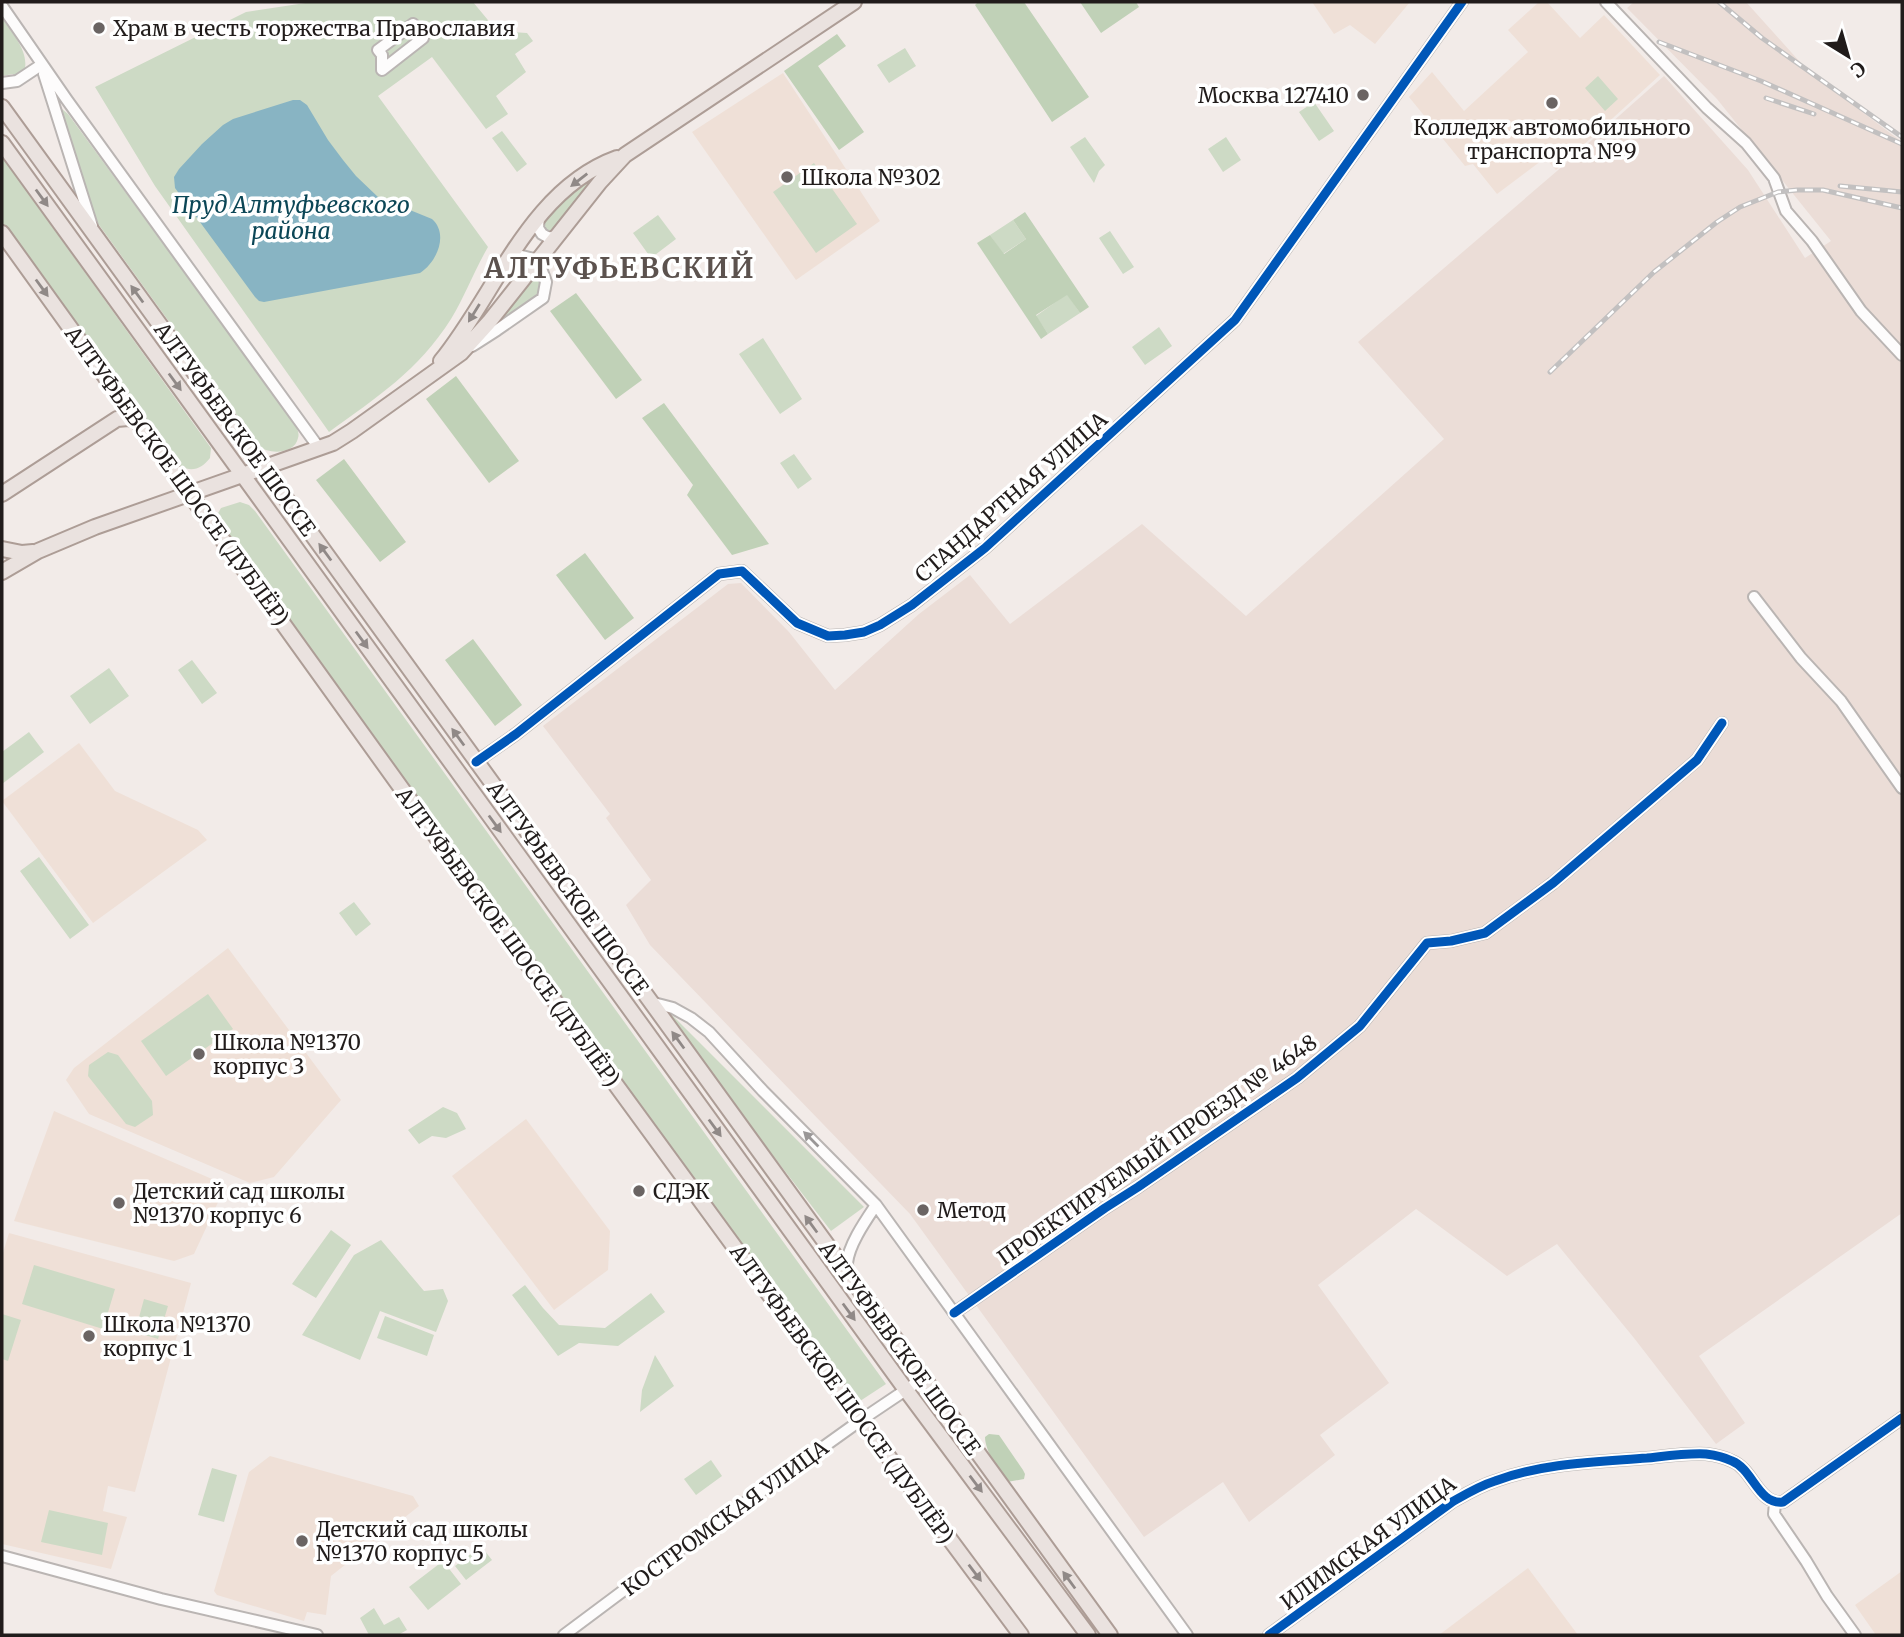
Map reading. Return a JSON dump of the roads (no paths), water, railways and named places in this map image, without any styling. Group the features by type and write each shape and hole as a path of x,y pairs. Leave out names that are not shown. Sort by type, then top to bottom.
{"main road":[{"path":"2,572 38,551 95,527 342,438 461,353 625,155 854,2"},
{"name":"АЛТУФЬЕВСКОЕ ШОССЕ","path":"2,107 1110,1635"},
{"name":"АЛТУФЬЕВСКОЕ ШОССЕ","path":"2,142 906,1390 1088,1635"},
{"path":"414,386 458,339 539,216 580,178 608,161 625,155"},
{"name":"АЛТУФЬЕВСКОЕ ШОССЕ (ДУБЛЁР)","path":"2,233 400,789 1021,1635"},
{"path":"100,429 113,413 117,401 116,389"},
{"path":"2,494 117,419 138,421"},
{"path":"2,549 22,553 38,551"}],"street":[{"name":"СТАНДАРТНАЯ УЛИЦА","path":"476,762 516,734 719,574 742,571 797,623 828,636 864,632 922,597 985,548 1235,320 1462,2"},
{"path":"1606,2 1707,108 1746,144 1774,178 1786,211 1812,241 1861,311 1902,355"},
{"path":"2,6 41,65 319,448"},
{"path":"413,24 424,38 390,63 382,69 382,55 378,50 413,24"},
{"path":"2,83 17,81 41,65"},
{"path":"41,65 88,214 101,244"},
{"path":"53,103 65,98"},
{"path":"539,216 538,228 542,234 549,238 558,235"},
{"path":"461,353 543,298 546,282 538,260 522,256 507,261"},
{"path":"1754,597 1801,658 1840,701 1902,788"},
{"name":"ПРОЕКТИРУЕМЫЙ ПРОЕЗД № 4648","path":"954,1313 1297,1078 1360,1026 1427,943 1451,941 1485,933 1553,883 1697,760 1722,723"},
{"path":"650,1002 673,1008 709,1032 763,1091 876,1205 1187,1635"},
{"path":"849,1277 847,1263 852,1246 876,1205"},
{"name":"КОСТРОМСКАЯ УЛИЦА","path":"564,1635 861,1420 922,1379"},
{"path":"1854,1635 1774,1514 1775,1503 1793,1497 1902,1418"},
{"name":"ИЛИМСКАЯ УЛИЦА","path":"1269,1635 1471,1490 1532,1470 1706,1454 1738,1464 1769,1500 1775,1503"},
{"path":"2,1556 161,1599 317,1635"}],"water":[{"name":"Пруд Алтуфьевского района","path":"300,100 307,105 343,160 378,197 432,219 437,225 440,232 439,248 431,262 420,273 264,302 255,297 175,188 174,177 202,144 223,125 233,119"}],"railway":[{"path":"1719,2 1762,38 1902,137"},
{"path":"1659,42 1761,81 1902,144"},
{"path":"1766,98 1814,114"},
{"path":"1840,186 1902,192"},
{"path":"1550,372 1654,272 1740,207 1778,192 1823,190 1902,208"}],"place":[{"name":"Храм в честь торжества Православия","path":"99,28"},
{"name":"Москва 127410","path":"1363,95"},
{"name":"Колледж автомобильного транспорта №9","path":"1552,103"},
{"name":"Школа №302","path":"787,177"},
{"name":"Школа №1370 корпус 3","path":"199,1054"},
{"name":"СДЭК","path":"639,1191"},
{"name":"Детский сад школы №1370 корпус 6","path":"119,1203"},
{"name":"Метод","path":"923,1210"},
{"name":"Школа №1370 корпус 1","path":"89,1336"},
{"name":"Детский сад школы №1370 корпус 5","path":"302,1541"}],"district":[{"name":"АЛТУФЬЕВСКИЙ","path":"620,268"}]}
